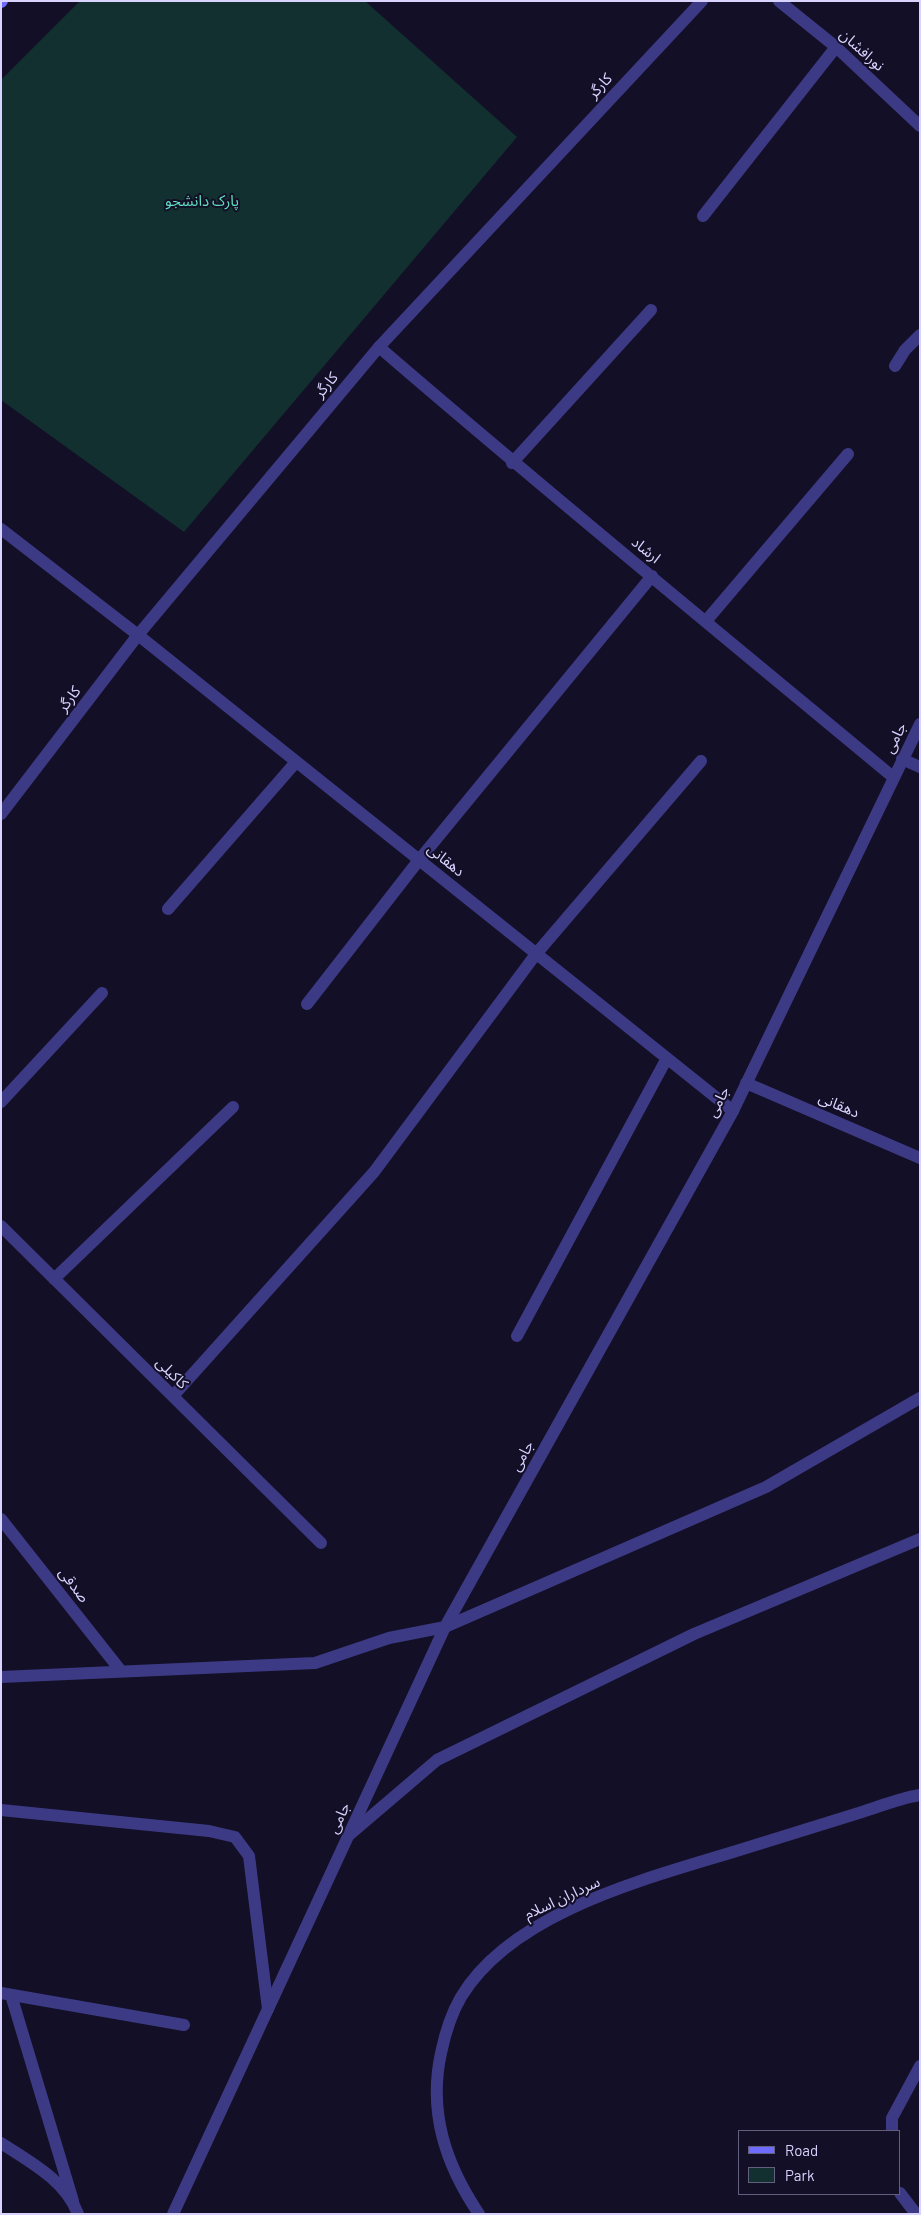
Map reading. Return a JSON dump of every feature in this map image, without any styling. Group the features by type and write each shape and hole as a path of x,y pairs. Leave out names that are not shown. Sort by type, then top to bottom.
{"street":[{"name":"کارگر","path":"1,814 138,635 379,347 702,1"},
{"name":"نورافشان","path":"780,1 836,47 920,126"},
{"path":"703,216 836,47"},
{"path":"512,463 651,310"},
{"path":"895,366 905,350 920,335"},
{"name":"ارشاد","path":"379,347 512,463 652,576 893,777"},
{"path":"706,621 848,454"},
{"name":"دهقانی","path":"1,529 138,635 733,1111"},
{"path":"307,1004 419,860 652,576"},
{"name":"جامی","path":"173,2214 445,1627 733,1111 920,724"},
{"path":"902,759 920,767"},
{"path":"173,1396 374,1172 536,954 701,761"},
{"path":"168,909 296,762"},
{"path":"1,1102 102,993"},
{"path":"517,1336 667,1058"},
{"name":"دهقانی","path":"746,1083 920,1158"},
{"path":"54,1279 233,1107"},
{"name":"کاکیلی","path":"1,1226 321,1543"},
{"path":"1,1677 315,1663 389,1638 445,1627 766,1487 920,1398"},
{"name":"صدقی","path":"1,1519 121,1671"},
{"path":"348,1836 437,1760 694,1634 920,1539"},
{"name":"سرداران اسلام","path":"478,2214 459,2185 442,2138 436,2106 438,2069 445,2032 461,1997 484,1968 520,1936 552,1918 639,1882 920,1795"},
{"path":"1,1810 209,1831 235,1837 249,1856 268,2008"},
{"path":"78,2214 6,1994 184,2025"},
{"path":"892,2130 892,2118 920,2066"},
{"path":"1,2143 50,2175 73,2201"},
{"path":"901,2194 916,2214"}],"green space":[{"name":"پارک دانشجو","path":"80,1 365,1 517,137 184,532 1,400 1,80"}]}
